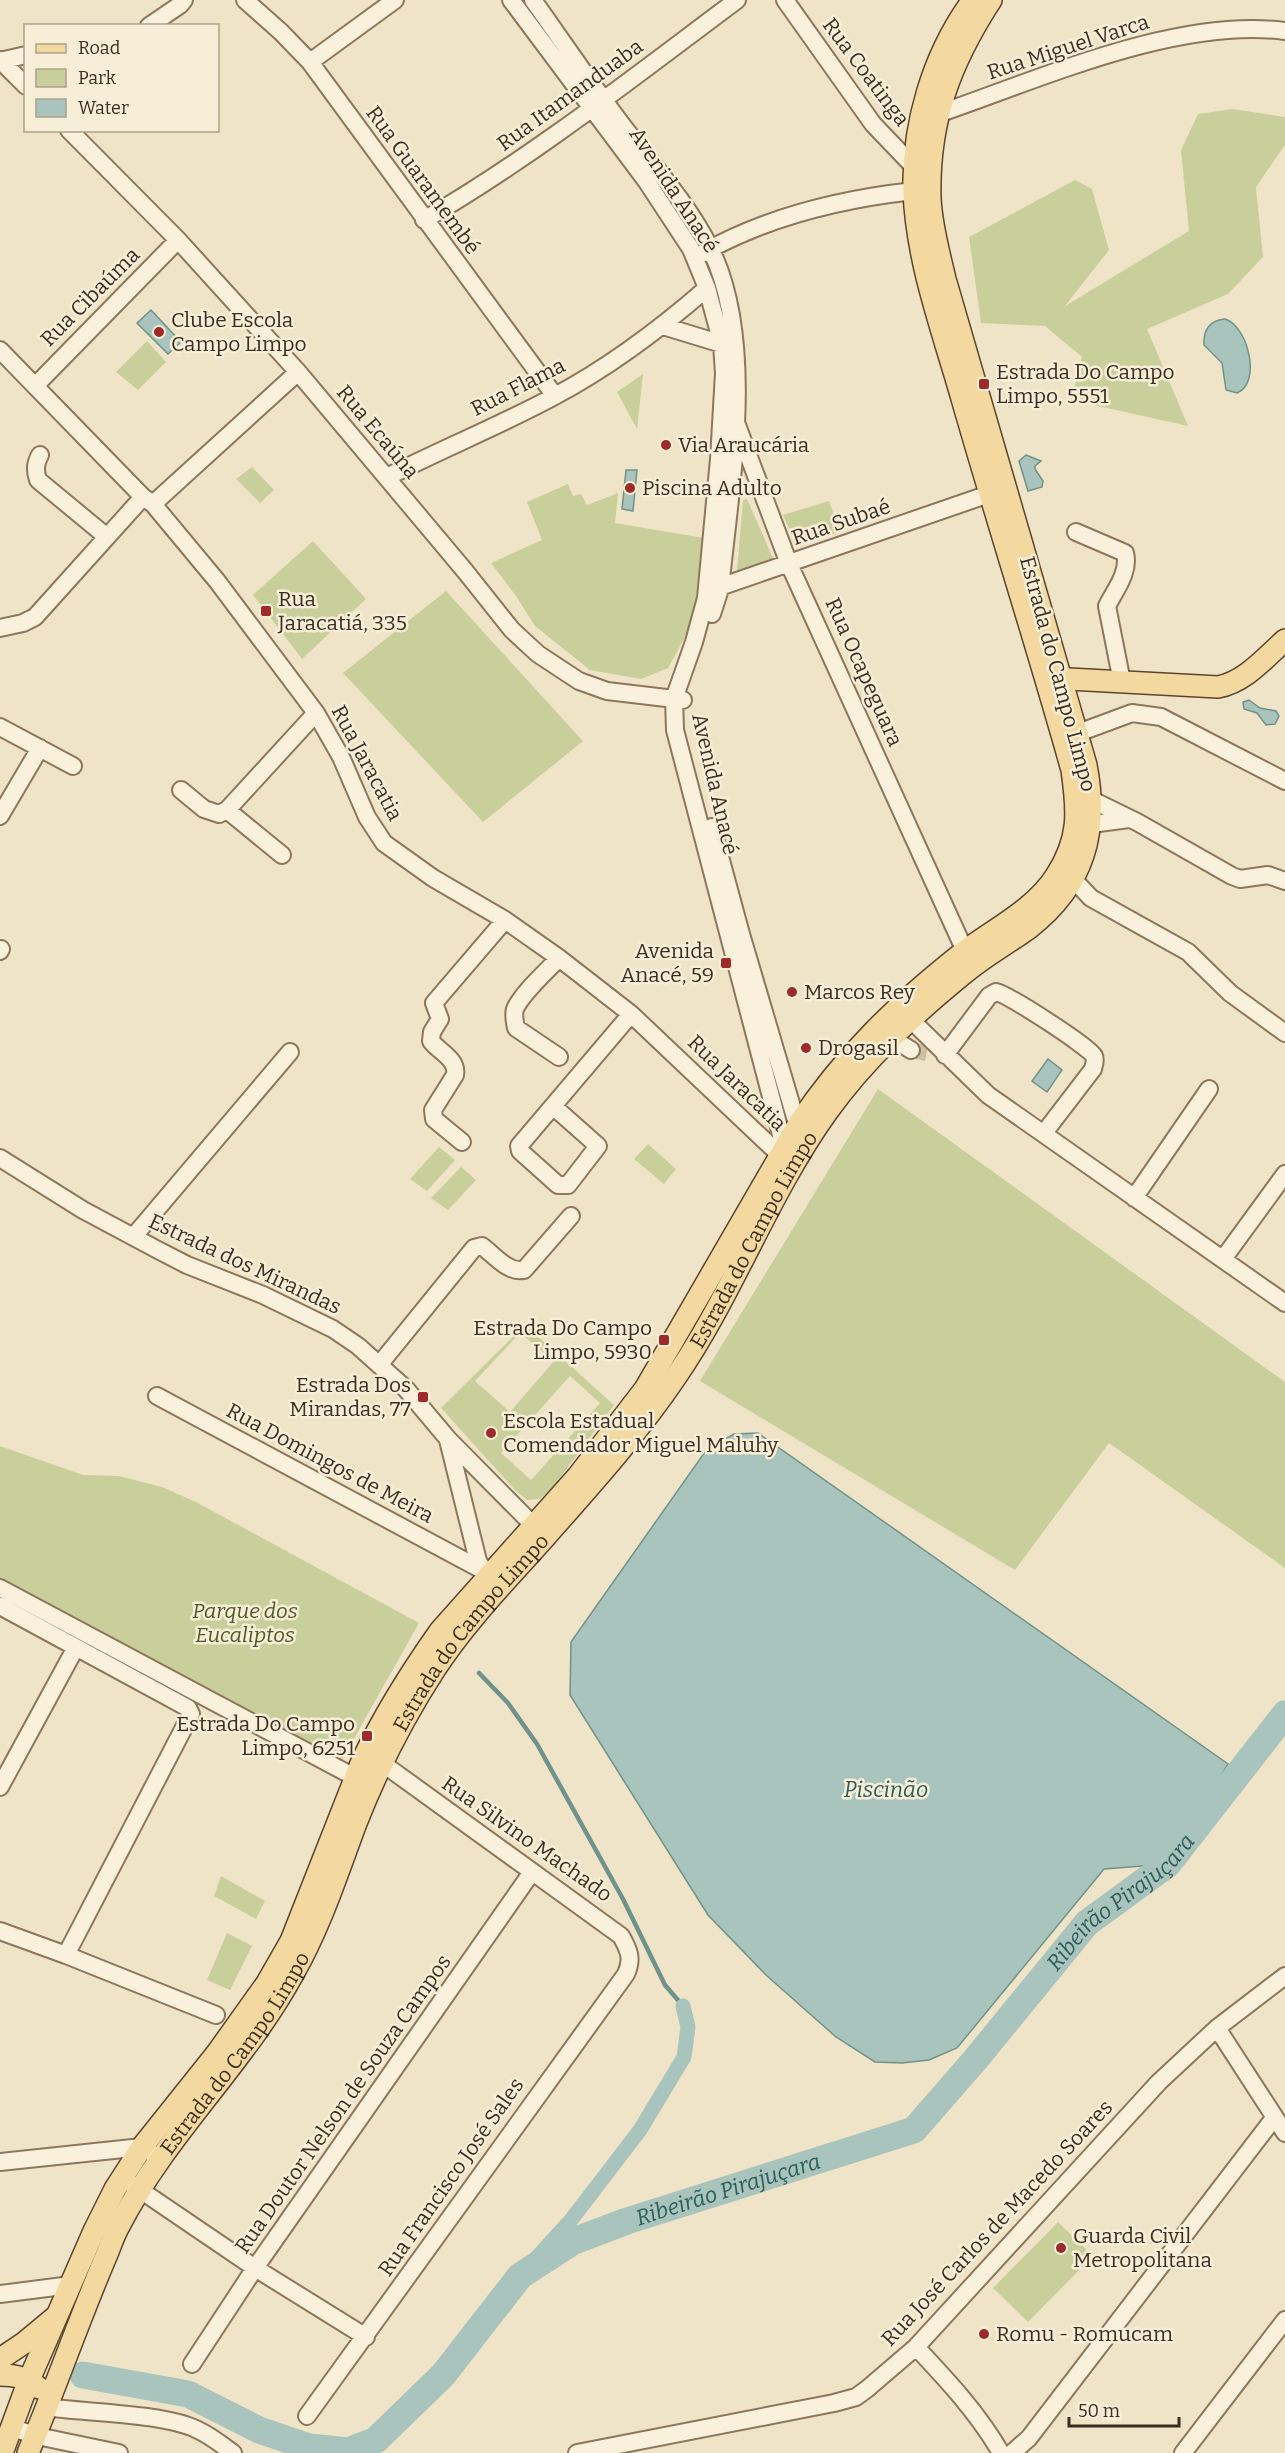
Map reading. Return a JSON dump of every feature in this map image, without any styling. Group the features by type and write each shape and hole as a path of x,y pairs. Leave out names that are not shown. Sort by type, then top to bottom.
{"main road":[{"name":"Estrada do Campo Limpo","path":"790,1155 890,1037 909,1018 975,964 1035,923 1067,888 1082,859 1090,824 1092,800 1078,733 1054,678 989,494 918,240 914,191 916,147 920,125 934,73 947,42 973,0"},
{"name":"Estrada do Campo Limpo","path":"2,2453 9,2403 29,2380 94,2231 122,2178 142,2147 217,2054 267,1983 291,1941 358,1771 375,1734 433,1641 490,1577 539,1531 643,1422 680,1372 707,1327 790,1155 798,1125 824,1087 860,1044 902,1003 965,951 1034,902 1045,891 1057,875 1076,828 1077,804 1054,678 945,279 930,200 931,165 938,114 949,79 967,37 991,0"},
{"path":"1054,678 1201,687 1229,685 1242,677 1285,640"},
{"name":"Estrada do Campo Limpo","path":"38,2445 47,2404 118,2226 160,2160 275,2005 296,1970 330,1892 381,1763 408,1712 436,1667 471,1619 490,1577"},
{"path":"0,2359 24,2343 59,2313"},
{"path":"0,2374 29,2380 40,2389 47,2404 9,2403"}],"street":[{"path":"152,24 184,0"},
{"name":"Rua Guaramembé","path":"245,0 310,62 555,396"},
{"path":"310,62 395,0"},
{"name":"Avenida Anacé","path":"511,0 690,215 710,248 721,278 735,348 713,590 694,642 679,700 688,756 761,1064 790,1155"},
{"name":"Avenida Anacé","path":"533,0 694,257 706,288 722,344 729,419"},
{"name":"Rua Itamanduaba","path":"424,220 457,201 598,104 737,0"},
{"name":"Rua Coatinga","path":"785,0 873,124 915,168"},
{"name":"Rua Miguel Varca","path":"938,114 1090,61 1168,39 1213,30 1266,28 1285,31"},
{"path":"0,61 24,55"},
{"path":"0,61 24,84"},
{"name":"Rua Ecaúna","path":"71,132 178,240 298,372 512,630 538,654 579,681 607,691 679,700"},
{"path":"694,257 735,235 795,215 851,200 914,191"},
{"name":"Rua Cibaúma","path":"35,386 178,240"},
{"name":"Rua Flama","path":"387,477 555,396 663,326 706,288"},
{"path":"663,326 722,344"},
{"name":"Rua Jaracatia","path":"0,350 148,500 217,581 316,713 341,757 367,817 384,843 426,873 505,920 560,958 631,1014 790,1155"},
{"path":"0,628 23,623 35,617 107,537 298,372"},
{"name":"Rua Ocapeguara","path":"729,419 789,564 965,951"},
{"path":"40,454 35,471 38,480 107,537"},
{"name":"Rua Subaé","path":"713,590 989,494"},
{"path":"1076,532 1125,553 1126,560 1121,584 1107,606 1122,682"},
{"path":"181,790 212,813 219,814 227,810 316,713"},
{"path":"1078,733 1132,713 1161,717 1285,781"},
{"path":"0,727 73,766"},
{"path":"0,816 40,748"},
{"name":"Avenida Anacé","path":"688,756 798,1125"},
{"path":"1092,800 1232,876 1240,879 1268,875 1285,881"},
{"path":"227,810 282,855"},
{"path":"1090,824 1129,819"},
{"path":"1067,888 1091,898 1188,952 1239,1000 1285,1033"},
{"path":"462,1142 434,1119 433,1110 456,1070 451,1061 431,1041 432,1032 440,1019 434,1005 505,920"},
{"path":"559,1057 516,1028 514,1018 515,1010 527,992 560,958"},
{"path":"938,1055 993,993 1001,993 1049,1023 1092,1054 1095,1058 1093,1069 1044,1133"},
{"path":"554,1107 598,1146 568,1185 564,1187 558,1185 519,1148 631,1014"},
{"path":"909,1018 938,1055 988,1095 1285,1303"},
{"path":"890,1037 911,1050"},
{"path":"134,1236 290,1052"},
{"path":"1134,1198 1209,1089"},
{"name":"Estrada dos Mirandas","path":"0,1158 84,1210 187,1264 263,1295 333,1329 379,1365 423,1407 448,1439 539,1531"},
{"path":"1223,1259 1285,1174"},
{"path":"379,1365 474,1248 482,1246 510,1268 518,1271 525,1270 571,1216"},
{"name":"Rua Domingos de Meira","path":"157,1396 490,1577"},
{"name":"Estrada dos Mirandas","path":"448,1439 490,1577"},
{"path":"0,1588 345,1772"},
{"path":"0,1606 75,1649 188,1708 192,1714 66,1955"},
{"path":"0,1787 75,1649"},
{"name":"Rua Silvino Machado","path":"381,1763 621,1936 631,1956 631,1964"},
{"name":"Rua Doutor Nelson de Souza Campos","path":"192,2364 255,2268 532,1872"},
{"path":"0,1931 216,2015"},
{"name":"Rua Francisco José Sales","path":"307,2416 366,2337 631,1964"},
{"name":"Rua José Carlos de Macedo Soares","path":"577,2453 856,2397 916,2346 1159,2082 1217,2028 1285,1976"},
{"path":"1217,2028 1285,2133"},
{"path":"1012,2453 1035,2430 1274,2118"},
{"path":"0,2162 142,2147 160,2160"},
{"path":"122,2178 255,2268 366,2337"},
{"path":"0,2294 71,2285"},
{"path":"1183,2453 1285,2320"},
{"path":"916,2346 985,2425 1001,2453"},
{"path":"47,2404 183,2424 213,2445 233,2453"},
{"path":"6,2426 38,2445 119,2453"}],"green space":[{"path":"1233,109 1285,117 1285,145 1256,187 1263,257 1228,294 1147,329 1188,426 1071,400 1082,357 1045,326 981,323 969,237 1075,180 1092,189 1109,250 1065,306 1189,231 1181,150 1198,114"},
{"path":"147,341 166,362 138,390 116,372"},
{"path":"643,374 637,429 617,392"},
{"path":"252,467 274,490 260,503 236,479"},
{"path":"568,484 573,496 581,494 587,505 618,493 615,523 710,539 689,630 668,668 641,679 590,670 535,626 491,563 542,540 527,502"},
{"path":"747,499 773,558 737,571 743,500"},
{"path":"829,501 840,532 797,545 783,515"},
{"path":"313,541 366,599 302,659 253,595"},
{"path":"446,591 583,741 483,822 343,673"},
{"path":"878,1089 1285,1382 1285,1568 1109,1443 1015,1570 700,1381"},
{"path":"648,1144 676,1169 664,1184 634,1159"},
{"path":"439,1147 455,1160 427,1191 410,1179"},
{"path":"461,1167 476,1180 448,1210 431,1198"},
{"name":"Escola Estadual Comendador Miguel Maluhy","path":"525,1325 614,1405 554,1486 540,1499 527,1500 515,1490 441,1408","holes":["520,1333 554,1361 510,1412 475,1381","570,1376 600,1403 531,1480 501,1453"]},
{"name":"Parque dos Eucaliptos","path":"0,1446 83,1475 119,1476 162,1487 196,1502 419,1623 338,1767 122,1650 0,1578"},
{"path":"221,1876 265,1901 256,1919 214,1896"},
{"path":"227,1933 252,1946 230,1990 207,1980"},
{"path":"1058,2222 1093,2256 1028,2322 993,2288"}],"water":[{"name":"Clube Escola Campo Limpo","path":"151,310 181,342 168,354 137,323"},
{"path":"1225,319 1240,332 1249,355 1249,378 1245,387 1237,393 1226,390 1222,363 1204,345 1208,327 1215,321"},
{"path":"1026,455 1041,461 1035,469 1043,481 1042,487 1028,491 1019,461"},
{"name":"Piscina Adulto","path":"626,470 637,470 633,511 622,509"},
{"path":"1249,700 1260,708 1276,711 1279,716 1275,724 1266,725 1257,713 1244,709 1243,702"},
{"path":"1048,1059 1062,1070 1047,1092 1032,1081"},
{"name":"Piscinão","path":"758,1433 1228,1764 1168,1864 1104,1869 957,2048 929,2060 902,2063 875,2062 836,2037 766,1975 708,1915 570,1695 571,1642 707,1449 734,1434"}],"waterway":[{"path":"479,1673 508,1703 537,1744 623,1899 665,1985 683,2006"},
{"name":"Ribeirão Pirajuçara","path":"83,2375 188,2394 259,2430 309,2447 348,2451 376,2440 443,2375 520,2276 574,2241 627,2221 914,2130 975,2060 1087,1923 1168,1864 1285,1714"},
{"path":"520,2276 571,2220 640,2130 684,2057 688,2027 683,2006"}],"tunnel":[{"path":"911,1050 931,1054"}],"place":[{"name":"Clube Escola Campo Limpo","path":"159,332"},
{"name":"Estrada Do Campo Limpo, 5551","path":"984,384"},
{"name":"Via Araucária","path":"666,445"},
{"name":"Piscina Adulto","path":"630,488"},
{"name":"Rua Jaracatiá, 335","path":"266,611"},
{"name":"Avenida Anacé, 59","path":"726,963"},
{"name":"Marcos Rey","path":"792,992"},
{"name":"Drogasil","path":"806,1048"},
{"name":"Estrada Do Campo Limpo, 5930","path":"664,1340"},
{"name":"Estrada Dos Mirandas, 77","path":"423,1397"},
{"name":"Escola Estadual Comendador Miguel Maluhy","path":"491,1433"},
{"name":"Estrada Do Campo Limpo, 6251","path":"367,1736"},
{"name":"Guarda Civil Metropolitana","path":"1061,2248"},
{"name":"Romu - Romucam","path":"984,2334"}]}
